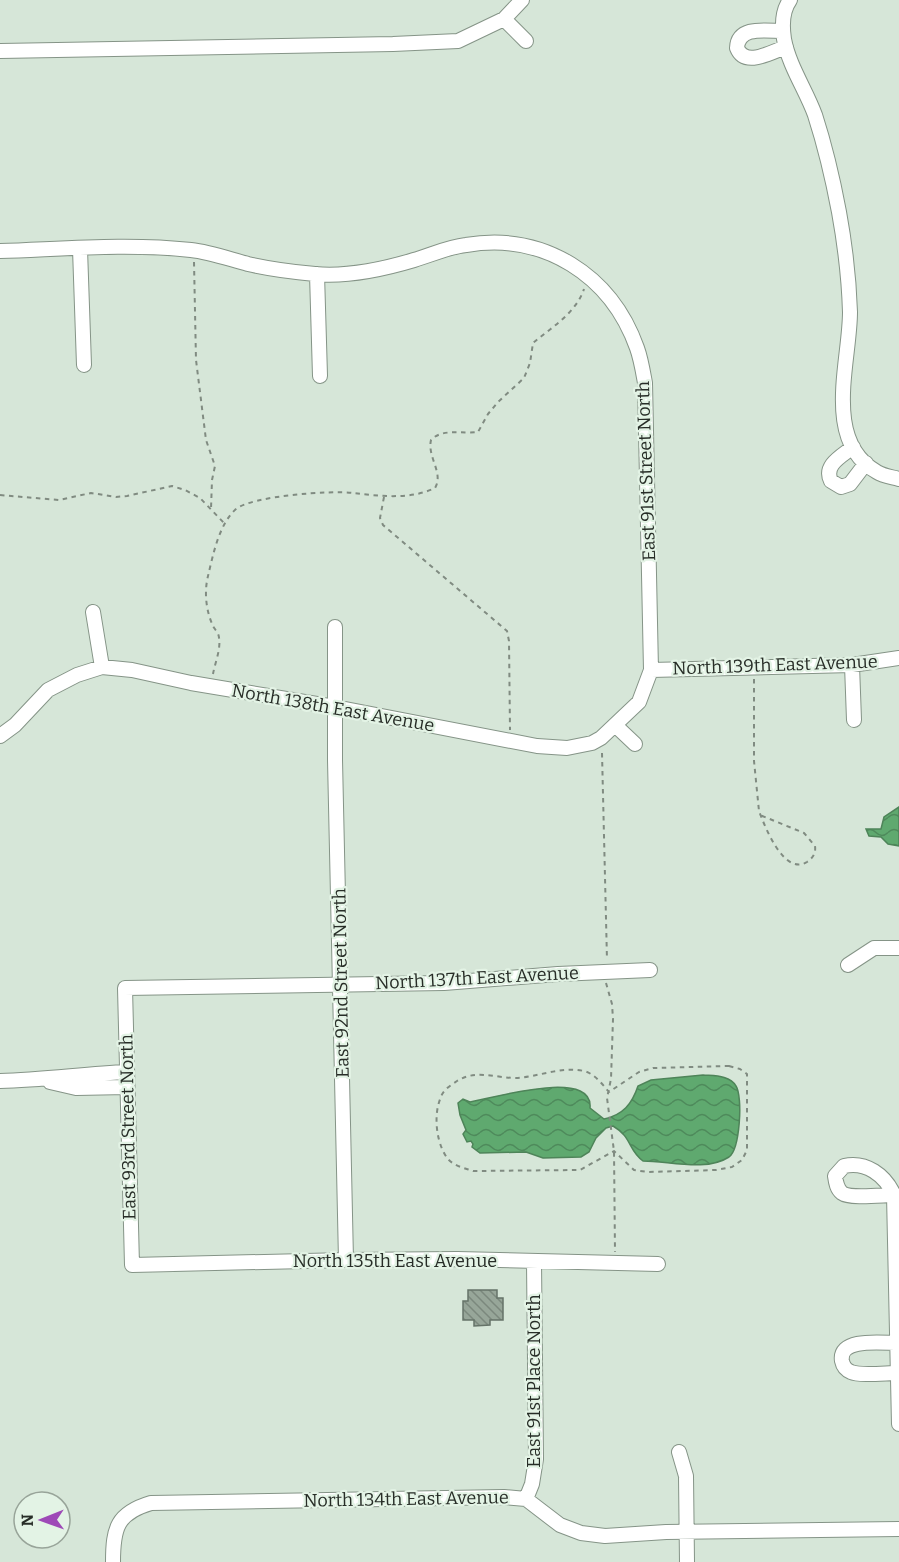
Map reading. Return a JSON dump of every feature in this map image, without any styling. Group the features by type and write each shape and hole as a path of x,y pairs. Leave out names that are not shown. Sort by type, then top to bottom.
{"street":[{"path":"0,51 458,42 504,19 522,0"},
{"path":"790,0 786,6 783,31 786,47 814,115 828,161 840,213 847,268 850,313 842,414 848,436 860,456 878,473 899,479"},
{"path":"504,19 526,41"},
{"path":"783,31 745,33 739,38 737,48 742,56 750,59 786,47"},
{"path":"0,251 139,247 194,250 251,265 317,274 378,268 466,245 509,243 550,254 569,262 593,280"},
{"path":"80,249 84,365"},
{"path":"317,274 320,376"},
{"name":"East 91st Street North","path":"593,280 623,318 638,349 645,383 651,670"},
{"path":"93,612 102,667"},
{"name":"East 92nd Street North","path":"335,627 346,1260"},
{"name":"North 139th East Avenue","path":"651,670 852,665 899,658"},
{"path":"852,665 854,720"},
{"name":"North 138th East Avenue","path":"0,736 15,725 48,690 77,675 102,667 132,670 209,686 335,707 537,747 567,748 592,743 616,726 639,702 651,670"},
{"path":"616,726 634,744"},
{"path":"848,965 874,948 899,948"},
{"name":"North 137th East Avenue","path":"124,988 444,983 558,974 650,970"},
{"name":"East 93rd Street North","path":"124,988 132,1265"},
{"path":"0,1081 42,1080 76,1088 127,1079"},
{"path":"894,1195 899,1424"},
{"name":"North 135th East Avenue","path":"132,1265 457,1259 658,1264"},
{"name":"East 91st Place North","path":"526,1499 532,1484 536,1459 534,1262"},
{"path":"897,1343 852,1344 845,1349 842,1360 844,1366 854,1373 898,1373"},
{"path":"679,1452 686,1476 687,1562"},
{"name":"North 134th East Avenue","path":"113,1562 114,1536 122,1517 136,1507 151,1503 473,1497 526,1499 560,1525 581,1533 605,1536 687,1532 899,1529"}],"path":[{"path":"194,250 196,360 206,440 215,466 212,480 212,509"},
{"path":"209,686 219,637 207,609 207,578 225,524 236,509 245,503 327,492 384,496 417,493 435,488 438,475 430,453 431,440 436,435 444,433 478,432 498,402 524,378 530,363 533,343 575,308 593,280"},
{"path":"0,495 59,500 91,493 116,497 127,496 172,486 185,490 212,509 225,524"},
{"path":"384,496 380,518 386,527 507,631 510,641 509,741"},
{"path":"753,667 755,770 760,815 783,857 798,865 812,858 815,846 804,833 760,815"},
{"path":"601,738 607,962 605,972 613,1019 611,1079 607,1098 614,1151 615,1264"},
{"path":"609,1092 639,1072 653,1068 729,1066 747,1074 747,1150 742,1160 732,1167 717,1170 648,1172 634,1170 614,1151"},
{"path":"609,1092 596,1078 587,1072 576,1070 546,1071 519,1078 484,1074 470,1075 446,1088 440,1097 438,1131 448,1160 473,1171 580,1170 614,1151"}],"water":[{"path":"899,807 899,846 888,844 881,837 869,836 866,829 881,829 884,817"},
{"path":"703,1075 721,1077 733,1082 739,1101 738,1134 733,1152 729,1157 710,1164 687,1165 643,1161 624,1135 613,1126 606,1128 596,1138 589,1152 581,1157 543,1158 526,1152 480,1153 472,1147 471,1141 467,1142 463,1134 466,1130 458,1103 463,1099 470,1102 539,1088 576,1089 587,1096 590,1108 604,1119 622,1112 630,1103 638,1086 651,1080"}],"building":[{"path":"468,1290 497,1290 497,1298 503,1298 503,1320 490,1320 490,1325 474,1326 474,1320 463,1320 463,1301 468,1301"}]}
